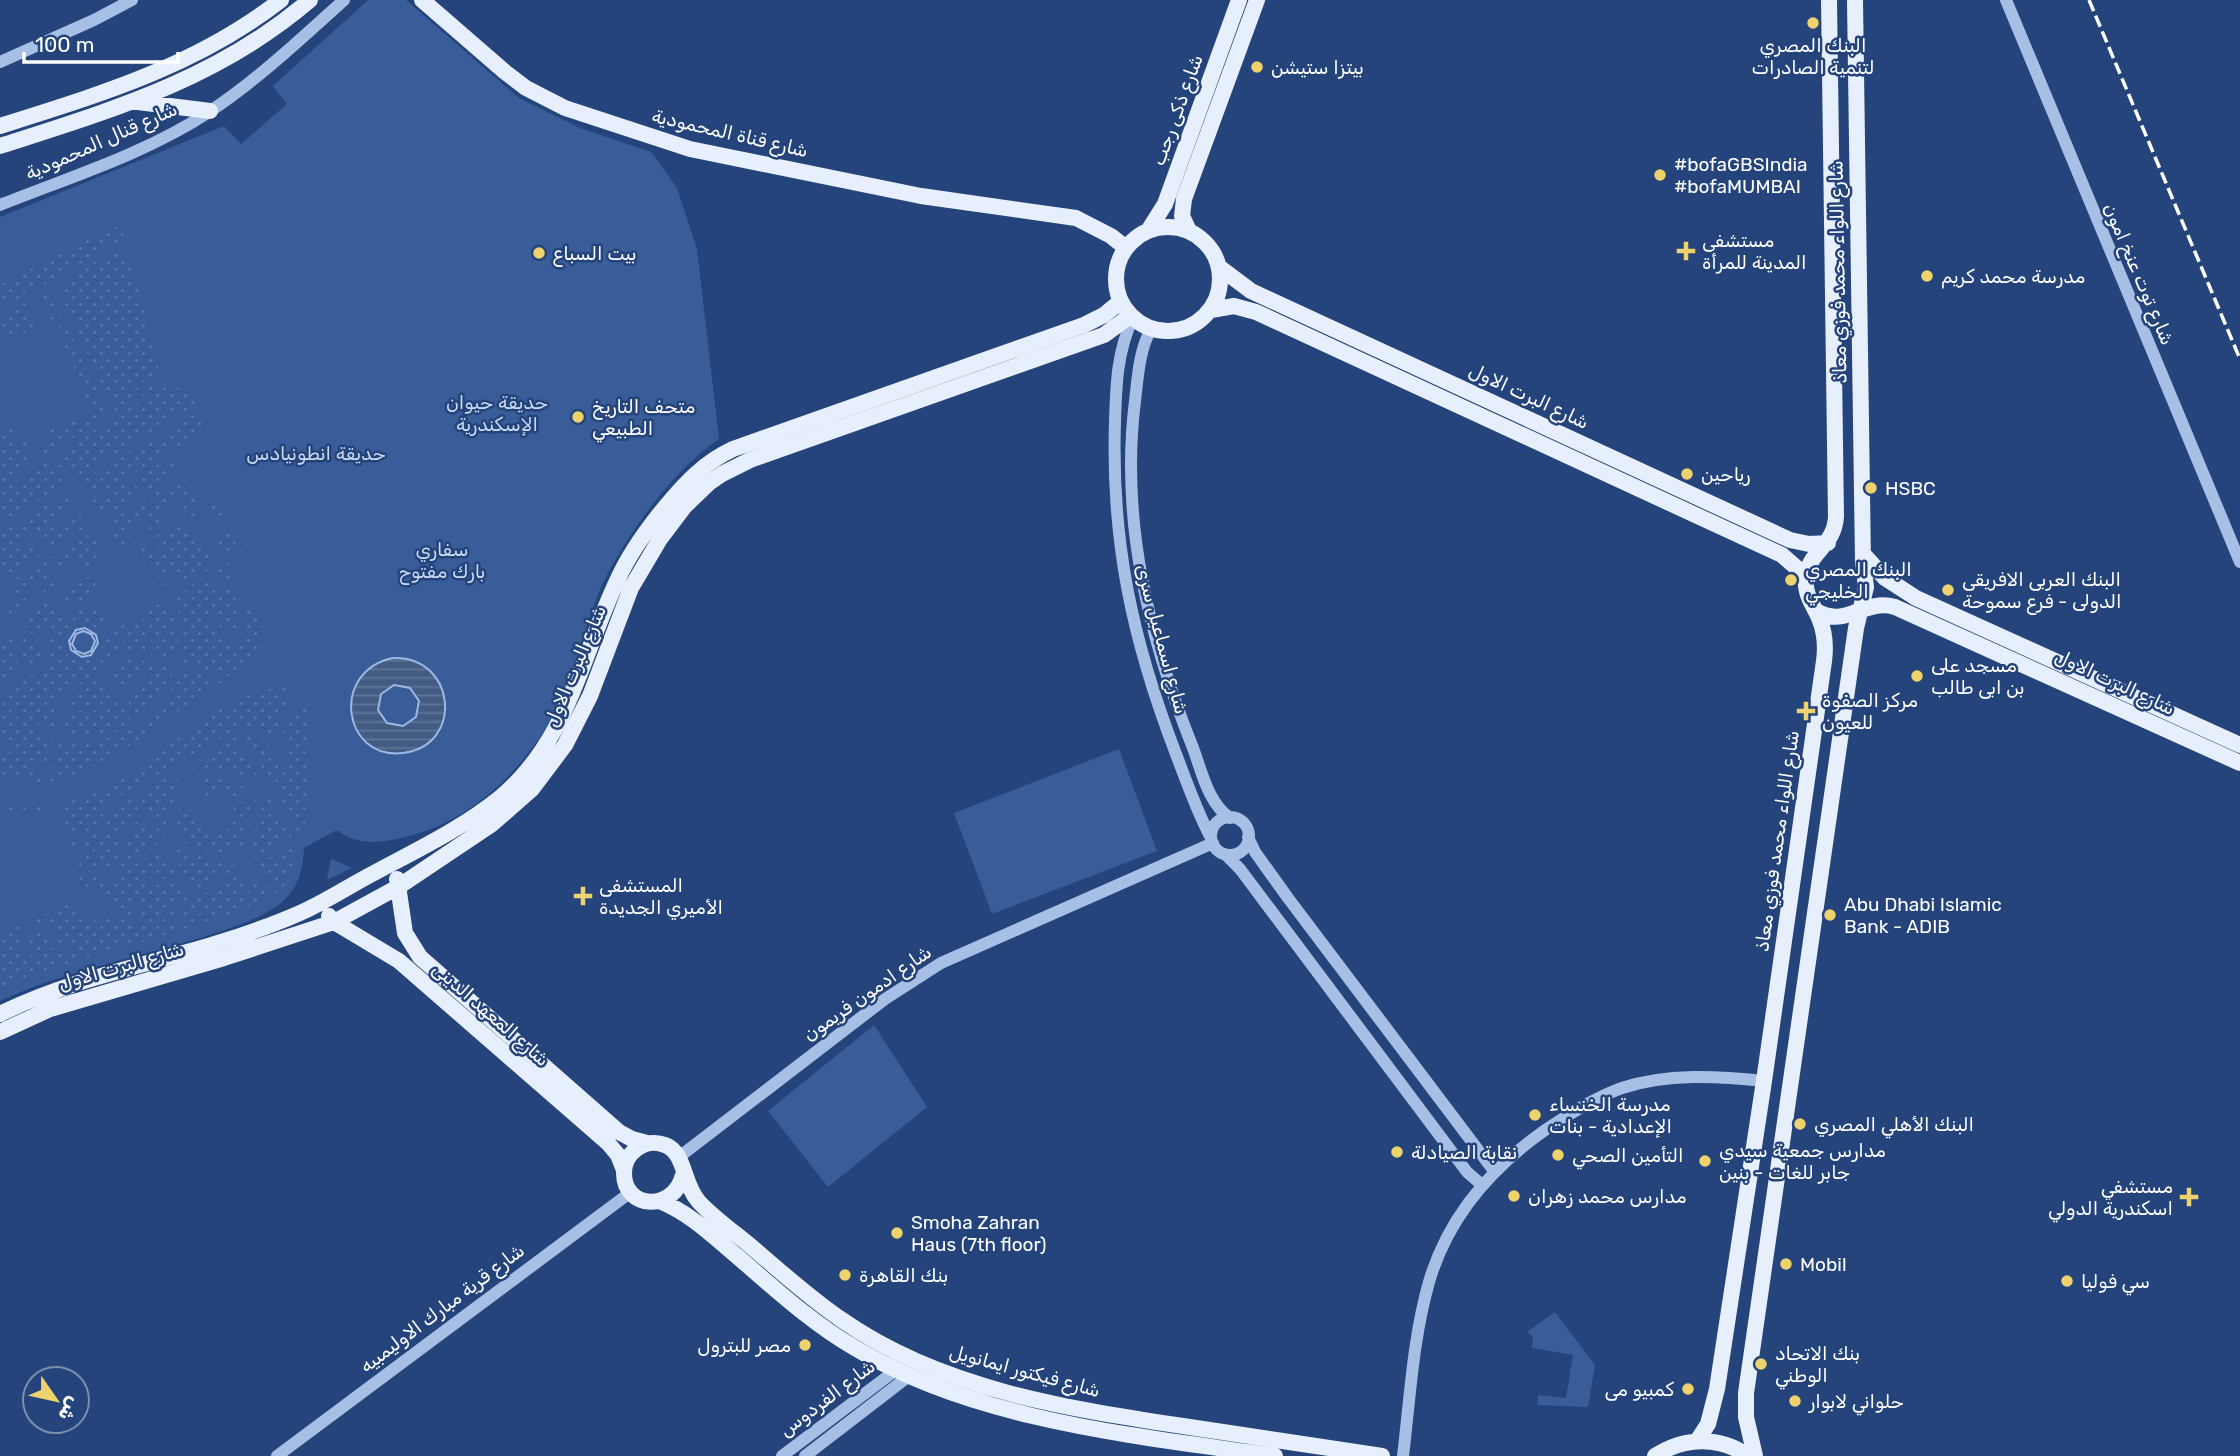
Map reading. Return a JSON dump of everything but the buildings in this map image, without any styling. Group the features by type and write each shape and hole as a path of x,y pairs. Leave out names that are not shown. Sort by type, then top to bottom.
{"main road":[{"path":"0,126 106,92 174,66 222,40 281,0"},
{"path":"0,146 135,102 187,80 235,54 310,0"},
{"name":"شارع قناة المحمودية","path":"422,0 526,88 565,108 690,149 921,196 1076,218 1111,236 1126,248"},
{"name":"شارع ذكى رجب","path":"1148,231 1166,204 1239,0"},
{"name":"شارع ذكى رجب","path":"1189,231 1182,216 1184,199 1257,0"},
{"name":"شارع اللواء محمد فوزي معاذ","path":"1697,1441 1708,1424 1717,1389 1824,660 1825,638 1807,592 1806,576 1817,551 1828,543 1836,526 1829,0"},
{"name":"شارع اللواء محمد فوزي معاذ","path":"1755,1456 1746,1417 1746,1393 1859,610 1866,587 1863,554 1855,0"},
{"path":"135,102 210,111"},
{"path":"1168,227 1189,231 1203,239 1213,252 1219,267 1220,289 1211,310 1190,326 1178,331 1151,329 1132,317 1121,301 1116,274 1119,260 1136,238 1148,231 1168,227"},
{"name":"شارع البرت الاول","path":"1219,267 1251,291 1790,540 1809,544 1828,543"},
{"name":"شارع البرت الاول","path":"0,1014 42,995 229,939 301,912 394,863 480,812 501,796 537,758 565,713 625,564 654,520 700,468 716,456 733,449 1084,325 1104,315 1121,301"},
{"name":"شارع البرت الاول","path":"1211,310 1222,307 1245,308 1782,555 1806,576"},
{"name":"شارع البرت الاول","path":"0,1032 50,1009 225,958 334,922 398,887 492,824 532,789 579,720 638,573 672,522 709,483 750,460 1104,335 1132,317"},
{"path":"1409,382 1417,367"},
{"path":"1682,509 1681,499 1688,493"},
{"path":"1713,523 1721,517 1720,508"},
{"name":"شارع البرت الاول","path":"1863,554 1877,571 1903,591 2240,763"},
{"name":"شارع البرت الاول","path":"1816,611 1842,617 1880,604 1895,607 2045,664 2240,745"},
{"path":"1824,660 1835,653 1842,654 1852,664"},
{"name":"شارع المعهد الدينى","path":"394,863 405,933 420,957 619,1132 647,1143"},
{"name":"شارع المعهد الدينى","path":"320,902 334,922 399,961 608,1143 618,1155 624,1170"},
{"path":"381,949 391,937 405,933"},
{"path":"647,1143 665,1145 679,1157 683,1175 676,1192 660,1202 644,1201 631,1192 624,1178 624,1170 631,1153 647,1143"},
{"name":"شارع فيكتور ايمانويل","path":"683,1175 692,1193 705,1208 812,1298 860,1332 902,1373 993,1405 1084,1426 1275,1456"},
{"name":"شارع فيكتور ايمانويل","path":"660,1202 696,1221 834,1335 881,1354 927,1366 971,1382 1077,1409 1382,1456"},
{"path":"1717,1389 1724,1399 1730,1401 1736,1401 1746,1393"},
{"path":"1655,1456 1681,1443 1697,1441 1710,1441 1735,1448 1748,1456"}],"street":[{"path":"0,62 132,0"},
{"name":"شارع قنال المحمودية","path":"0,205 151,144 210,111 298,41 344,0"},
{"name":"شارع توت عنخ امون","path":"2006,0 2240,562"},
{"name":"شارع اسماعيل سرى","path":"1132,317 1119,361 1113,460 1120,557 1129,605 1163,720 1212,841"},
{"name":"شارع اسماعيل سرى","path":"1151,329 1140,363 1134,413 1131,461 1136,556 1145,600 1179,714 1214,801 1230,818"},
{"path":"1129,605 1145,600"},
{"path":"1163,720 1179,714"},
{"path":"1183,772 1199,765"},
{"path":"1482,1185 1470,1176 1240,869 1212,841 1217,823 1230,818 1242,822 1255,852 1494,1171"},
{"path":"1225,854 1241,851 1245,848 1248,837"},
{"name":"شارع ادمون فريمون","path":"679,1157 885,999 941,963 1212,841"},
{"path":"1404,1456 1418,1334 1429,1282 1451,1234 1494,1171 1549,1127 1623,1087 1697,1077 1764,1081"},
{"path":"1422,1112 1440,1099"},
{"name":"شارع قرية مبارك الاوليمبيه","path":"277,1456 631,1192"},
{"name":"شارع الفردوس","path":"782,1456 902,1373"},
{"name":"شارع الفردوس","path":"805,1456 902,1373"}],"green space":[{"name":"حديقة انطونيادس","path":"368,0 406,0 519,98 580,128 651,152 677,188 697,249 719,439 671,482 630,536 601,587 570,678 553,716 522,761 483,799 438,826 393,840 364,841 346,836 337,830 304,848 301,870 293,890 283,901 259,916 212,934 62,977 0,1001 0,217 224,126 241,144 287,104 273,86"},
{"path":"112,227 120,228 125,238 31,292 21,274"},
{"path":"117,249 124,250 129,256 159,366 153,376 110,403 60,293 60,286 65,279"},
{"path":"17,276 27,294 0,309 0,285"},
{"path":"49,290 61,315 16,337 0,334 0,316 28,300 30,304 27,310 33,320 37,323 49,316 51,312 45,300 37,300 34,296"},
{"path":"66,322 108,416 43,457 38,447 49,441 45,433 92,413 57,327"},
{"path":"156,380 159,386 116,412 112,404 148,381"},
{"path":"170,386 184,390 197,404 75,478 69,470 59,476 64,485 0,523 0,491 48,460 53,469 65,462 60,453 155,391"},
{"path":"200,411 210,427 167,453 165,451 155,458 156,461 91,498 82,481 147,441 149,444 159,439 158,436"},
{"path":"16,423 21,433 0,441 0,429"},
{"path":"23,438 31,452 0,471 0,447"},
{"path":"31,453 36,461 0,485 0,473"},
{"path":"171,457 177,466 175,475 147,492 138,476"},
{"path":"181,478 190,483 193,491 157,511 149,496"},
{"path":"133,479 141,495 107,514 96,510 91,502"},
{"path":"68,492 71,506 67,513 0,554 0,534"},
{"path":"194,498 196,502 117,549 114,545"},
{"path":"145,500 153,515 113,539 109,533 111,520"},
{"path":"213,502 219,505 224,515 216,516 207,509 193,523 187,517"},
{"path":"79,511 83,519 83,529 48,550 39,536"},
{"path":"181,520 213,554 207,571 194,577 192,574 188,576 190,579 180,585 163,561 153,538"},
{"path":"226,530 245,556 241,560 222,552 212,543"},
{"path":"86,535 97,540 101,546 59,571 52,557"},
{"path":"33,539 42,554 6,576 0,566 0,559"},
{"path":"148,541 176,587 169,591 131,550"},
{"path":"104,550 106,554 65,580 62,576"},
{"path":"45,560 53,574 18,596 10,582"},
{"path":"220,563 228,563 234,573 228,583 220,583 214,577 214,569"},
{"path":"100,570 90,602 64,606 56,595"},
{"path":"205,577 216,587 232,586 237,604 211,620 184,590"},
{"path":"54,580 56,585 0,620 0,613"},
{"path":"179,592 205,620 233,642 241,640 245,632 241,607 252,603 263,628 250,667 232,677 181,662 182,629 173,597"},
{"path":"50,598 58,611 48,623 43,636 24,632 32,612"},
{"path":"168,599 179,632 177,661 151,656 151,629 145,612"},
{"path":"79,607 97,609 113,621 99,630 90,624 76,624 67,611"},
{"path":"238,608 241,629 236,639 215,622"},
{"path":"61,614 70,628 64,640 65,649 51,657 49,634"},
{"path":"142,615 147,631 147,654 124,649 121,626"},
{"path":"117,628 118,650 114,661 106,670 97,656 102,648 102,636"},
{"path":"0,639 16,639 15,655 21,673 0,684"},
{"path":"22,639 44,643 47,659 27,670 22,657"},
{"path":"68,654 77,660 92,660 100,674 74,677 62,672 52,662"},
{"path":"122,655 145,661 138,677 122,693 109,674"},
{"path":"150,662 175,668 160,700 140,719 125,698 143,679"},
{"path":"50,665 70,680 63,703 46,696 29,677"},
{"path":"180,668 224,681 97,765 49,782 60,740 99,740 135,728 163,703"},
{"path":"103,678 116,697 98,706 70,706 77,682"},
{"path":"25,679 39,695 62,708 54,732 24,717 3,692"},
{"path":"282,687 296,688 296,692 287,699 278,734 271,738 255,729 239,728 94,811 86,819 78,837 78,846 90,885 82,890 68,832 56,804 89,796 107,788 149,761 212,714 257,692"},
{"path":"0,699 20,720 53,739 45,767 0,740"},
{"path":"311,700 305,832 300,836 272,785 283,773 286,756 292,748 289,737 283,734 285,720 291,711 299,711"},
{"path":"119,702 133,723 99,736 62,735 69,710 93,711"},
{"path":"242,731 253,733 269,743 272,755 281,758 278,771 269,780"},
{"path":"235,737 260,781 192,764"},
{"path":"0,746 43,772 40,782 0,776"},
{"path":"1119,749 1157,851 992,914 954,813"},
{"path":"181,769 163,840 138,795"},
{"path":"193,773 223,780 220,788 217,788 220,789 217,799 207,796"},
{"path":"227,780 250,787 253,791 228,784 251,792 242,794 244,795 238,799 223,794"},
{"path":"266,792 292,836 247,861"},
{"path":"256,793 250,822 242,820 243,814 241,820 232,817 234,807 240,803 239,811 241,802"},
{"path":"131,796 141,812 129,822 122,835 121,850 126,865 106,876 100,853 102,831 113,811"},
{"path":"50,805 51,812 22,814 0,811 0,806"},
{"path":"179,808 182,809 176,834 183,809 187,810 186,817 188,810 198,812 196,824 175,836 173,831"},
{"path":"105,812 95,845 101,879 94,883 83,854 83,844 89,825"},
{"path":"142,817 158,845 129,863 126,850 128,838"},
{"path":"231,821 249,826 243,850 239,854 235,846 239,830 234,844 227,831"},
{"path":"199,827 209,831 204,849 178,841 191,843 179,838 192,831 196,833 193,830"},
{"path":"213,832 224,834 237,856 207,850"},
{"path":"295,843 295,867 282,888 259,875 256,865"},
{"path":"168,847 239,866 194,892"},
{"path":"160,848 177,875 153,879 132,866"},
{"path":"331,859 352,868 327,880"},
{"path":"127,867 151,884 165,885 180,881 189,898 177,904 155,908 134,903 116,890 108,880"},
{"path":"240,875 247,881 245,909 125,948 122,944 89,957 77,948 55,944 51,930 37,923 35,919 74,900 90,924 108,911 143,924 167,925 202,912 195,899"},
{"path":"257,878 278,891 264,901 248,907 249,882"},
{"path":"104,881 122,900 144,911 168,911 192,901 197,910 168,921 141,920 128,915 105,898 95,886"},
{"path":"21,926 23,931 20,944 28,955 41,957 53,948 72,951 84,959 48,969 0,989 0,931"},
{"path":"38,928 46,932 50,940 46,948 38,952 30,948 26,940 30,932"},
{"path":"874,1025 927,1107 828,1187 768,1111"},
{"path":"1555,1312 1595,1365 1588,1407 1538,1405 1538,1395 1566,1398 1573,1355 1532,1348 1533,1337 1527,1332"}],"shaded area":[{"path":"85,628 96,635 98,643 91,655 82,657 71,650 69,641 76,630","holes":["83,631 91,634 95,641 91,651 84,654 76,651 72,644 76,634"]},
{"path":"393,658 414,661 430,671 440,685 445,702 444,719 436,735 423,747 403,753 382,751 367,743 356,729 352,696 359,679 373,666","holes":["394,685 410,688 419,701 416,717 403,726 387,723 378,710 381,694"]}],"railway":[{"path":"2089,0 2240,359"}],"place":[{"name":"البنك المصري لتنمية الصادرات","path":"1813,23"},
{"name":"بيتزا ستيشن","path":"1257,67"},
{"name":"#bofaGBSIndia #bofaMUMBAI","path":"1660,175"},
{"name":"مستشفى المدينة للمرأة","path":"1686,251"},
{"name":"بيت السباع","path":"539,253"},
{"name":"مدرسة محمد كريم","path":"1927,276"},
{"name":"متحف التاريخ الطبيعي","path":"578,417"},
{"name":"رياحين","path":"1687,474"},
{"name":"HSBC","path":"1871,488"},
{"name":"البنك المصري الخليجي","path":"1791,580"},
{"name":"البنك العربى الافريقى الدولى - فرع سموحة","path":"1948,590"},
{"name":"مسجد على بن ابى طالب","path":"1917,676"},
{"name":"مركز الصفوة للعيون","path":"1806,711"},
{"name":"المستشفى الأميري الجديدة","path":"583,896"},
{"name":"Abu Dhabi Islamic Bank - ADIB","path":"1830,915"},
{"name":"مدرسة الخنساء الإعدادية - بنات","path":"1535,1115"},
{"name":"البنك الأهلي المصري","path":"1800,1124"},
{"name":"نقابة الصيادلة","path":"1397,1152"},
{"name":"التأمين الصحي","path":"1558,1155"},
{"name":"مدارس جمعية سيدي جابر للغات - بنين","path":"1705,1161"},
{"name":"مدارس محمد زهران","path":"1514,1196"},
{"name":"مستشفي اسكندرية الدولي","path":"2189,1197"},
{"name":"Smoha Zahran Haus (7th floor)","path":"897,1233"},
{"name":"Mobil","path":"1786,1264"},
{"name":"بنك القاهرة","path":"845,1275"},
{"name":"سي فوليا","path":"2067,1281"},
{"name":"مصر للبترول","path":"805,1345"},
{"name":"بنك الاتحاد الوطني","path":"1761,1364"},
{"name":"كمبيو مى","path":"1688,1389"},
{"name":"حلواني لابوار","path":"1795,1401"}],"park label":[{"name":"حديقة حيوان الإسكندرية","path":"497,413"},
{"name":"سفاري بارك مفتوح","path":"442,560"}]}
